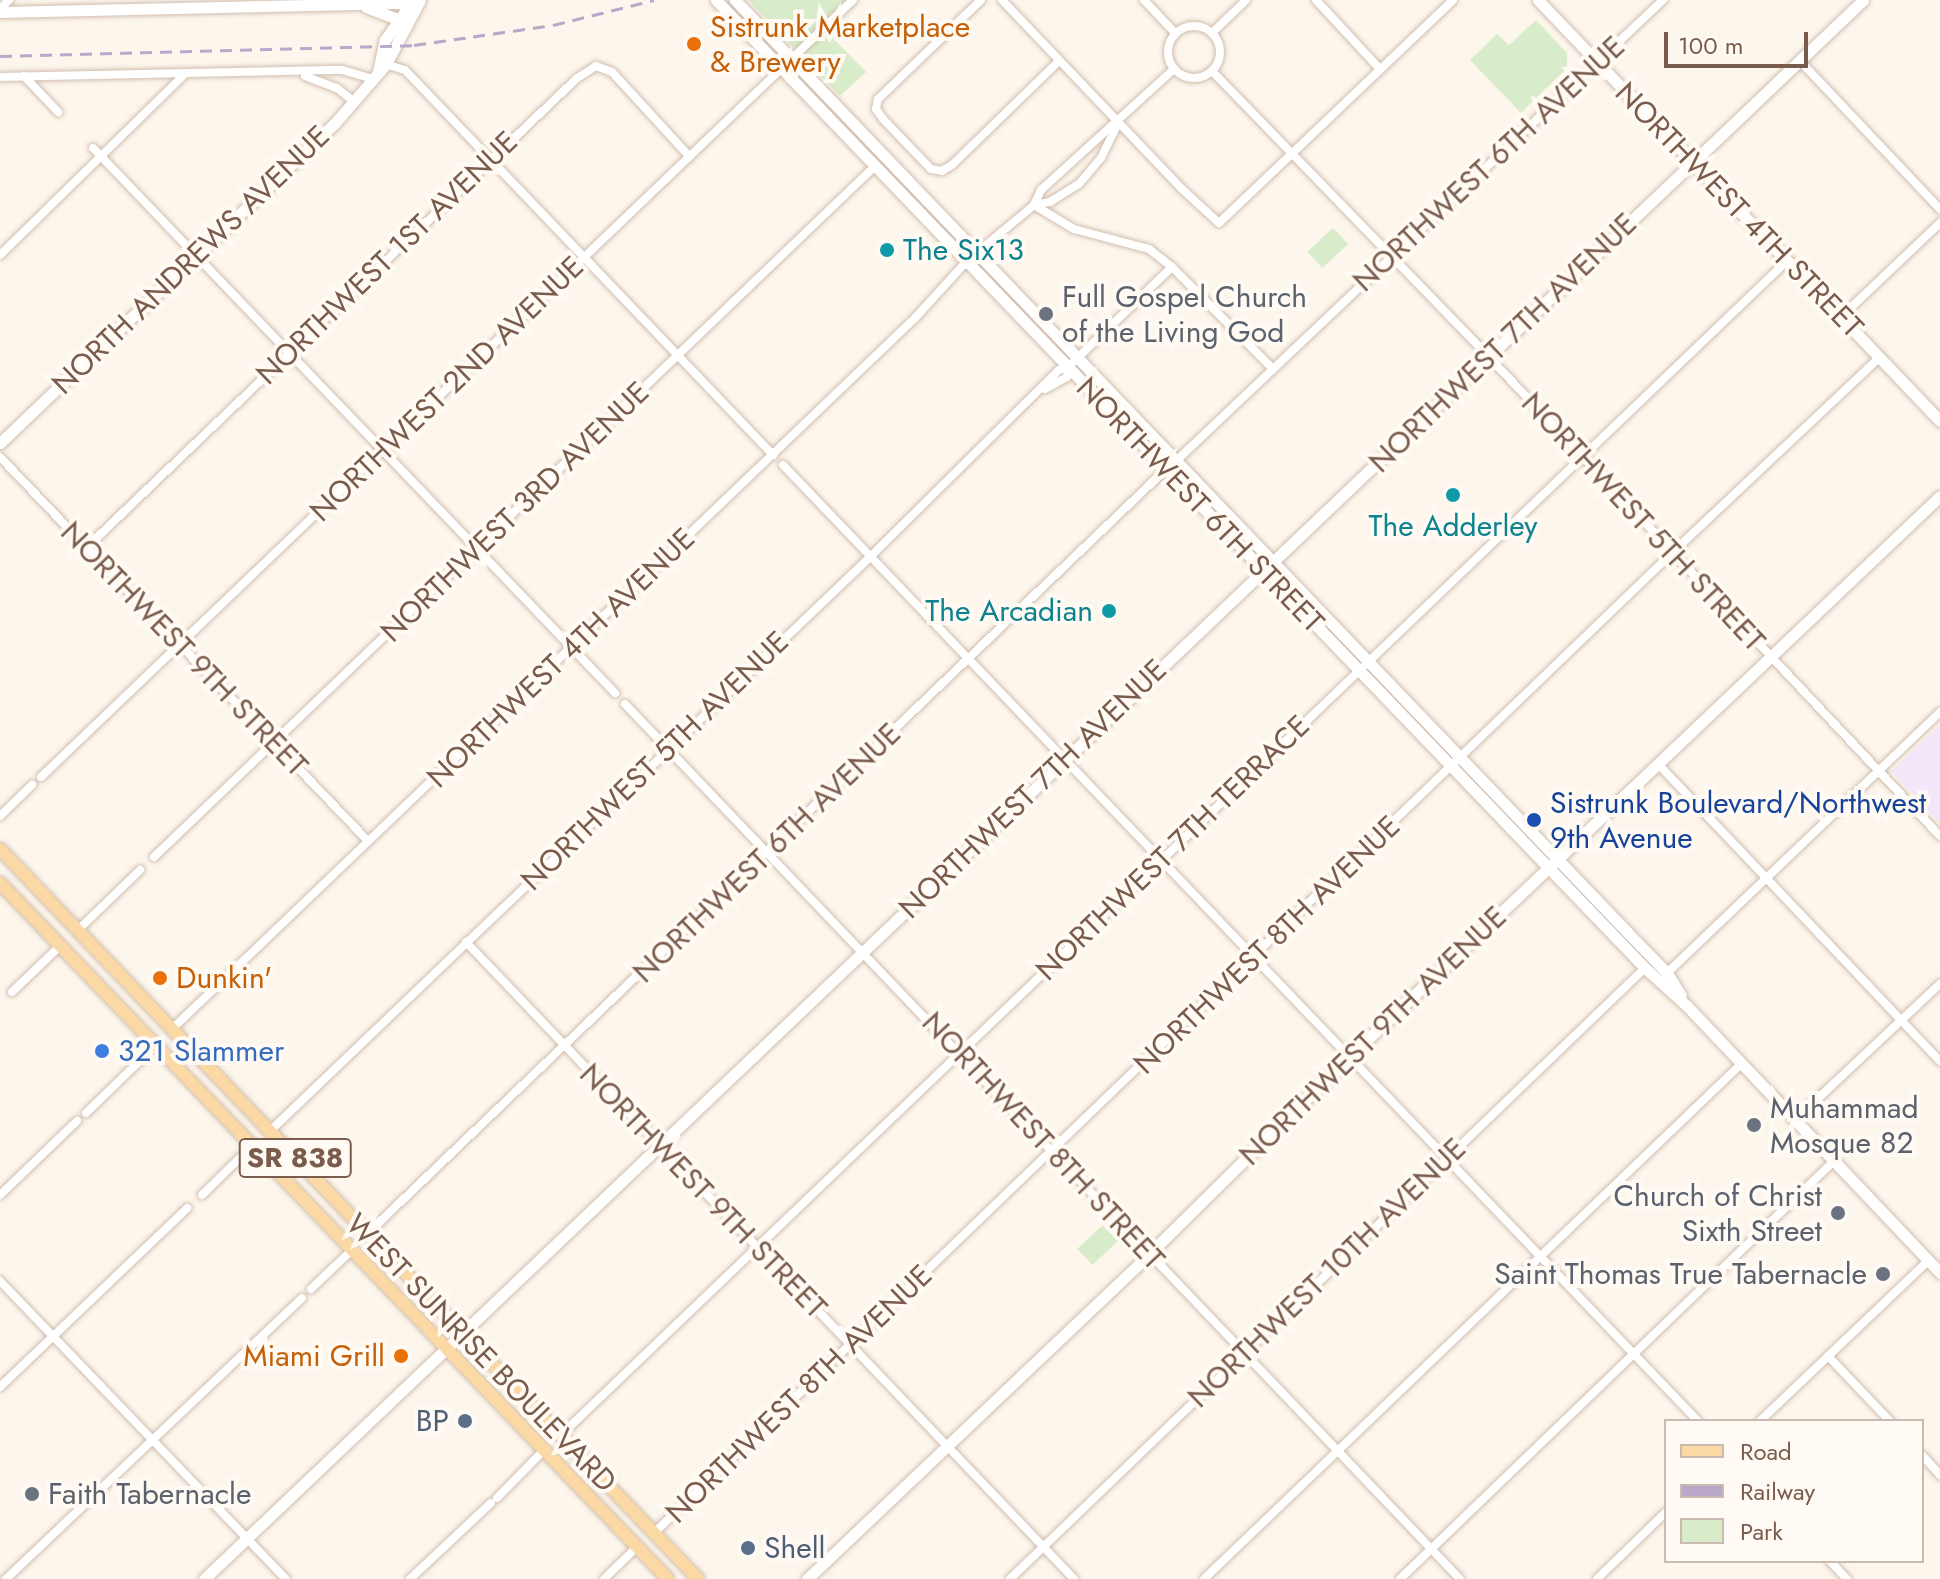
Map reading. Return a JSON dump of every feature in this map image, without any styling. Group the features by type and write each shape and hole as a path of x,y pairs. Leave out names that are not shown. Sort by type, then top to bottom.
{"main road":[{"name":"WEST SUNRISE BOULEVARD","path":"0,849 698,1579"},
{"name":"WEST SUNRISE BOULEVARD","path":"0,883 668,1579"},
{"path":"234,1127 251,1135 270,1131"}],"street":[{"path":"0,11 9,0"},
{"name":"NORTHWEST 6TH STREET","path":"716,0 875,166 1077,357 1461,759 1645,968 1687,1006 1940,1273"},
{"name":"NORTHWEST 6TH STREET","path":"735,0 972,257 977,272 1451,768 1667,973 1687,1006"},
{"name":"NORTHWEST 2ND AVENUE","path":"41,777 853,0"},
{"path":"981,0 878,99 876,109 883,119 931,169 942,171 953,164 1059,61"},
{"path":"1002,0 1118,123 1219,223 1453,0"},
{"path":"1144,0 1175,33"},
{"path":"1212,33 1246,0"},
{"path":"1316,0 1380,69"},
{"name":"NORTHWEST 4TH STREET","path":"1538,0 1940,421"},
{"name":"NORTHWEST 6TH AVENUE","path":"1176,461 1663,0"},
{"name":"NORTHWEST 7TH AVENUE","path":"204,1579 1863,0"},
{"path":"0,11 212,3 415,3"},
{"name":"NORTH ANDREWS AVENUE","path":"379,72 379,56 398,19 415,3"},
{"name":"NORTH ANDREWS AVENUE","path":"0,443 354,102 379,72 415,3"},
{"path":"361,5 398,19"},
{"path":"1190,26 1212,33 1220,52 1212,71 1189,78 1174,69 1168,47 1175,33 1190,26"},
{"path":"1800,61 1940,209"},
{"name":"NORTHWEST 1ST AVENUE","path":"87,547 490,160 576,79 596,66 612,72 690,157"},
{"name":"NORTHWEST 4TH AVENUE","path":"172,1029 773,455 972,257 1034,205 1041,190 1174,69"},
{"path":"0,77 405,70 773,455"},
{"name":"NORTHWEST 5TH STREET","path":"1212,71 1392,255 1940,836"},
{"path":"0,255 185,74"},
{"path":"296,74 337,88 354,102"},
{"path":"24,76 58,112"},
{"name":"NORTHWEST 4TH AVENUE","path":"1034,205 1050,202 1079,184 1101,158 1118,123"},
{"path":"93,148 615,693"},
{"name":"NORTHWEST 3RD AVENUE","path":"154,857 875,166"},
{"path":"1034,205 1074,229 1149,249 1172,267 1272,368"},
{"path":"1841,317 1940,223"},
{"name":"NORTHWEST 7TH TERRACE","path":"560,1436 960,1054 1366,659 1788,260"},
{"name":"NORTHWEST 5TH AVENUE","path":"270,1131 870,557 1059,370 1068,367 1172,267"},
{"name":"NORTHWEST 4TH AVENUE","path":"948,284 977,272"},
{"name":"NORTHWEST 8TH AVENUE","path":"654,1533 1673,552 1880,357"},
{"name":"NORTHWEST 9TH STREET","path":"0,457 368,841"},
{"path":"783,465 1696,1419"},
{"name":"NORTHWEST 6TH AVENUE","path":"367,1234 1166,469"},
{"name":"NORTHWEST 9TH AVENUE","path":"807,1579 1150,1253 1350,1056 1772,659 1940,496"},
{"name":"NORTHWEST 8TH STREET","path":"625,704 1460,1579"},
{"path":"1667,973 1940,712"},
{"path":"1659,765 1940,1061"},
{"path":"0,816 32,785"},
{"path":"77,931 140,870"},
{"name":"NORTHWEST 9TH STREET","path":"466,942 1074,1579"},
{"path":"12,992 60,946"},
{"name":"NORTHWEST 10TH AVENUE","path":"1010,1579 1049,1538 1645,968"},
{"path":"1795,1120 1940,984"},
{"path":"86,1113 155,1046"},
{"path":"1204,1579 1742,1063"},
{"path":"0,1195 77,1121"},
{"path":"202,1195 252,1146"},
{"path":"1400,1579 1834,1161"},
{"path":"0,1387 187,1208"},
{"path":"311,1289 352,1250"},
{"path":"1762,1419 1928,1261"},
{"path":"0,1281 286,1579"},
{"path":"6,1579 302,1298"},
{"path":"1828,1356 1888,1419"},
{"path":"410,1579 543,1451"},
{"path":"1924,1457 1940,1475"},
{"path":"1597,1579 1664,1514"},
{"name":"NORTHWEST 8TH AVENUE","path":"604,1579 637,1547"},
{"path":"1832,1563 1847,1579"}],"shaded area":[{"path":"1940,725 1940,823 1891,771"}],"green space":[{"path":"748,0 846,0 820,25 866,72 840,96"},
{"path":"1536,20 1567,53 1567,68 1521,113 1470,60 1497,34 1509,45"},
{"path":"1333,228 1348,244 1322,268 1307,252"},
{"path":"1103,1225 1118,1241 1092,1265 1077,1249"}],"railway":[{"path":"0,56 414,45 553,25 654,0"}],"place":[{"name":"Sistrunk Marketplace & Brewery","path":"694,44"},
{"name":"The Six13","path":"887,250"},
{"name":"Full Gospel Church of the Living God","path":"1046,314"},
{"name":"The Adderley","path":"1453,495"},
{"name":"The Arcadian","path":"1109,611"},
{"name":"Sistrunk Boulevard/Northwest 9th Avenue","path":"1534,820"},
{"name":"Dunkin'","path":"160,978"},
{"name":"321 Slammer","path":"102,1051"},
{"name":"Muhammad Mosque 82","path":"1754,1125"},
{"name":"Church of Christ Sixth Street","path":"1838,1213"},
{"name":"Saint Thomas True Tabernacle","path":"1883,1274"},
{"name":"Miami Grill","path":"401,1356"},
{"name":"BP","path":"465,1421"},
{"name":"Faith Tabernacle","path":"32,1494"},
{"name":"Shell","path":"748,1548"}]}
